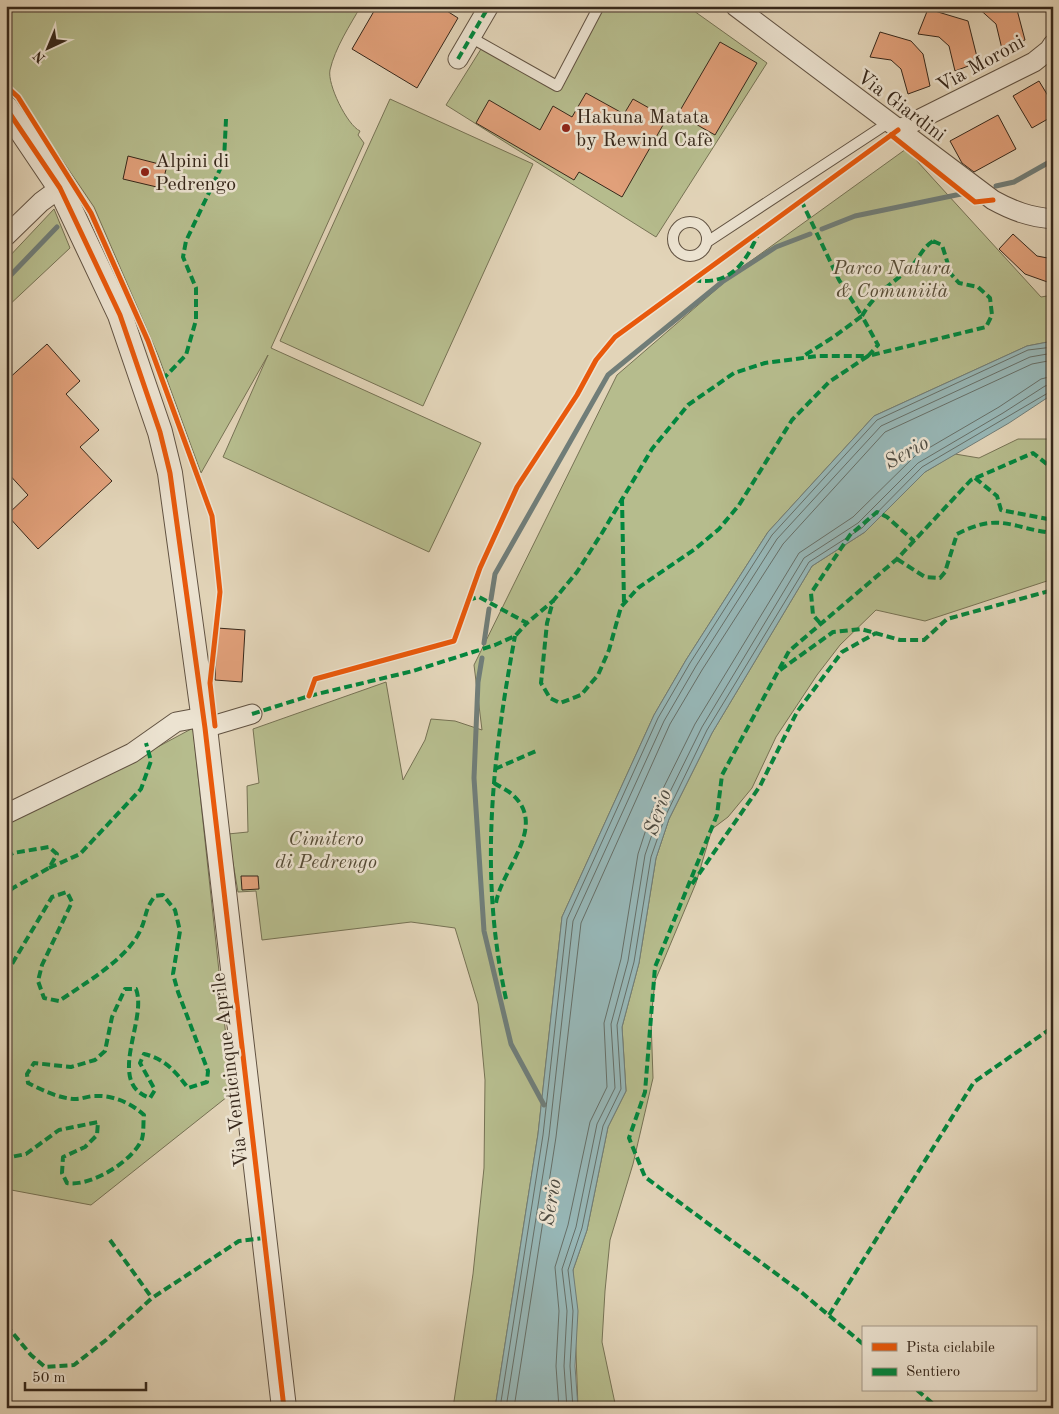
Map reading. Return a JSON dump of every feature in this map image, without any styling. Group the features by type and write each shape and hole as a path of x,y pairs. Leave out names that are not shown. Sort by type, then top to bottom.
{"street":[{"name":"Via Giardini","path":"735,6 893,127 993,200 1012,211 1030,217 1053,219"},
{"path":"458,58 485,8"},
{"name":"Via Moroni","path":"893,127 1034,62 1053,44"},
{"name":"Via Venticinque Aprile","path":"6,108 60,188 120,315 160,432 170,473 204,723 284,1408"},
{"path":"6,236 41,202 60,188"},
{"path":"6,814 132,753 176,722 204,723 252,714"}],"lane":[{"path":"470,37 557,86 599,6"},
{"path":"707,242 893,127"}],"green space":[{"path":"6,6 361,6 335,53 330,76 339,104 349,121 360,131 358,135 364,143 271,348 481,443 429,552 223,457 268,355 201,473 158,355 94,207 58,154 6,88"},
{"path":"600,6 687,6 767,63 656,237 446,105 486,41 553,82"},
{"path":"390,99 533,164 423,406 280,341"},
{"path":"906,149 1041,297 1053,295 1053,341 1027,346 874,416 768,532 686,660 654,715 562,917 538,1134 495,1408 453,1408 473,1274 484,1168 485,1080 478,1004 455,928 411,922 262,940 256,891 238,892 228,834 248,832 247,786 259,783 253,729 386,682 403,780 425,740 431,719 455,721 482,730 474,665 617,375 741,268"},
{"path":"54,209 70,248 6,308 6,260"},
{"path":"1018,439 1053,439 1053,579 925,621 876,610 840,645 817,675 776,737 752,788 728,817 712,829 696,883 655,981 651,1019 653,1078 633,1164 610,1240 602,1342 616,1408 578,1408 573,1270 587,1230 608,1127 626,1091 622,1027 639,963 656,858 669,819 712,733 812,566 865,532 925,472 955,454 979,458"},
{"path":"193,728 232,1093 91,1205 6,1189 6,820 111,772"}],"water":[{"name":"Serio","path":"1053,341 1053,394 1009,423 925,472 865,532 812,566 712,733 669,819 656,858 639,963 622,1027 626,1091 608,1127 587,1230 573,1270 578,1311 575,1366 578,1408 495,1408 538,1134 562,917 654,715 686,660 768,532 874,416 1027,346"}],"building":[{"path":"377,6 439,6 458,18 417,88 352,49"},
{"path":"976,6 1016,6 1025,40 1002,49 996,24"},
{"path":"928,9 968,21 977,57 969,62 971,65 955,71 949,46 939,37 918,34"},
{"path":"880,32 911,41 923,54 930,86 908,94 901,69 891,60 870,57"},
{"path":"720,42 757,63 715,135 678,114"},
{"path":"1039,81 1053,104 1053,116 1032,128 1013,96"},
{"path":"586,93 624,114 633,99 667,118 622,197 579,172 574,180 476,123 489,100 540,130 553,106 572,117"},
{"path":"998,115 1016,149 974,172 962,163 950,141"},
{"name":"Alpini di Pedrengo","path":"128,156 167,166 161,188 123,179"},
{"path":"1013,234 1037,256 1053,259 1053,284 1025,274 999,249"},
{"path":"47,344 80,381 66,394 99,430 80,447 112,481 38,549 7,515 28,495 6,471 6,381"},
{"path":"217,628 245,630 242,682 215,680"},
{"path":"241,876 258,876 259,889 242,890"}],"waterway":[{"path":"996,186 1014,182 1053,160"},
{"path":"822,229 855,216 961,194"},
{"path":"6,280 57,227"},
{"path":"491,599 495,574 608,375 722,282 776,247 810,234"},
{"path":"484,643 489,609"},
{"path":"482,658 478,682 474,778 484,931 511,1044 544,1105"}],"marked path":[{"path":"458,59 489,6"},
{"path":"162,380 186,355 196,320 196,288 183,257 186,241 224,161 226,119"},
{"path":"801,200 839,280 862,316 802,357"},
{"path":"693,280 717,280 734,271 747,255 758,234"},
{"path":"933,241 910,268 872,301 862,316 878,345 868,356 818,356 765,363 734,373 688,405 652,449 577,572 553,601 547,623 541,683 550,698 560,703 581,695 598,675 609,650 621,607 638,588 695,549 719,529 739,505 792,420 829,382 868,356 986,327 992,315 990,298 978,287 959,283 951,274 942,245 933,241"},
{"path":"862,1343 801,1292 645,1177 629,1138 645,1092 655,967 717,815 722,775 789,651 897,559 971,480 1033,453 1048,465 1053,464"},
{"path":"975,478 997,496 1001,510 1053,520"},
{"path":"622,498 624,603"},
{"path":"820,623 813,615 811,593 850,535 877,512 887,517 914,541"},
{"path":"897,559 925,577 940,578 945,572 957,534 972,527 984,524 1005,523 1053,533"},
{"path":"780,670 833,632 861,629 900,640 924,640 947,619 1053,590"},
{"path":"468,600 479,597 527,623 553,601"},
{"path":"252,714 309,696 413,671 495,645 515,636 527,623"},
{"path":"692,884 760,786 797,712 842,652 876,633"},
{"path":"506,999 493,907 492,818 500,728 515,636"},
{"path":"49,868 80,854 141,789 151,761 146,743"},
{"path":"495,769 536,751"},
{"path":"494,783 514,796 523,808 526,822 519,849 496,903"},
{"path":"6,857 13,853 49,847 57,854 49,868 13,888 6,894"},
{"path":"6,974 52,897 67,892 72,902 42,965 38,981 44,998 59,1001 104,970 125,951 140,931 151,901 155,896 163,895 175,910 180,931 173,974 208,1071 207,1082 188,1088 179,1076 164,1062 144,1054 140,1063 155,1090 150,1098 137,1090 131,1079 129,1065 138,1002 136,989 125,989 112,1017 105,1051 95,1060 71,1067 34,1063 27,1074 28,1083 57,1096 70,1099 102,1096 121,1101 133,1107 144,1115 143,1136 137,1147 130,1156 110,1171 99,1177 77,1183 67,1183 62,1173 63,1157 85,1147 97,1135 98,1122 59,1130 26,1154 6,1158"},
{"path":"829,1315 974,1082 1053,1027"},
{"path":"6,1325 31,1355 45,1367 74,1365 106,1340 152,1298 239,1241 264,1238"},
{"path":"110,1240 152,1298"},
{"path":"919,1392 938,1408"}],"cycle path":[{"path":"6,86 18,97 91,213 148,341 212,516 220,592 210,683 215,726"},
{"path":"6,108 60,188 120,315 160,432 170,473 205,728 284,1408"},
{"path":"309,696 315,679 454,641 480,568 517,487 577,395 596,360 615,337 898,130"},
{"path":"891,135 975,202 993,200"}],"place":[{"name":"Hakuna Matata by Rewind Cafè","path":"566,128"},
{"name":"Alpini di Pedrengo","path":"145,172"}],"park label":[{"name":"Parco Natura & Comuniità","path":"892,278"},
{"name":"Cimitero di Pedrengo","path":"326,850"}]}
